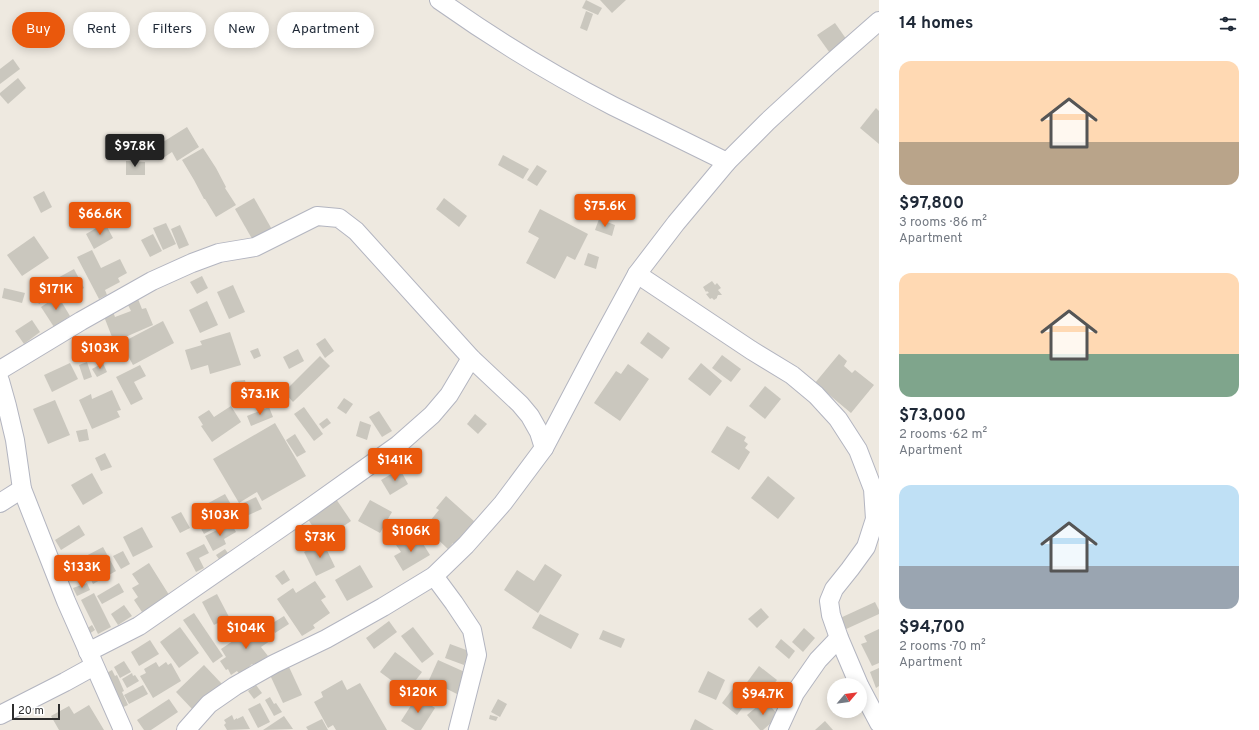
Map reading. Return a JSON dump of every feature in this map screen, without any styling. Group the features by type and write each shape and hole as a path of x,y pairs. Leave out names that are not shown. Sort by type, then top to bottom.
{"street":[{"path":"439,0 472,24 560,77 612,105 727,162"},
{"path":"186,730 210,704 234,686 274,664 326,639 383,607 434,576 466,545 503,503 544,448 637,274 676,223 727,162 767,122 879,21"},
{"path":"0,370 80,321 152,281 192,263 218,253 255,247 317,216 339,218 356,232 471,358 520,404 530,416 539,432 544,448"},
{"path":"637,274 751,350 792,375 816,395 838,419 858,450 873,489 875,519 866,547 850,570 834,589 829,600 830,615 856,678"},
{"path":"0,715 65,682 91,659 398,445 432,415 450,395 471,358"},
{"path":"0,381 15,440 22,489 44,547 91,659 123,730"},
{"path":"0,503 22,489"},
{"path":"434,576 472,630 477,655 458,730"},
{"path":"778,730 795,693 818,660 839,638"},
{"path":"867,700 879,723"}],"building":[{"path":"586,0 602,8 598,15 582,8"},
{"path":"600,0 626,0 612,13"},
{"path":"586,11 593,14 587,31 580,28"},
{"path":"835,23 849,43 832,56 817,35"},
{"path":"13,59 20,69 0,84 0,69"},
{"path":"18,78 26,88 8,104 0,93"},
{"path":"876,108 879,111 879,144 860,128"},
{"path":"187,127 199,147 177,161 172,152 163,158 155,147"},
{"path":"203,148 216,168 226,187 225,188 236,205 216,217 182,160"},
{"path":"503,155 529,169 523,179 498,165"},
{"path":"126,161 145,162 145,175 126,175"},
{"path":"537,165 547,171 537,186 527,180"},
{"path":"44,191 52,207 41,213 33,197"},
{"path":"254,198 274,233 255,244 235,209"},
{"path":"444,198 467,216 459,227 436,209"},
{"path":"540,209 588,234 575,260 567,256 555,279 526,263 539,238 528,232"},
{"path":"599,219 615,225 612,236 595,230"},
{"path":"105,223 113,238 94,249 86,234"},
{"path":"166,223 176,244 163,250 153,228"},
{"path":"180,225 189,245 179,249 171,229"},
{"path":"153,234 162,251 150,257 141,240"},
{"path":"34,236 49,258 22,276 7,255"},
{"path":"92,250 101,268 120,259 127,273 118,278 120,282 105,290 107,295 99,299 77,257"},
{"path":"588,253 599,257 596,269 584,265"},
{"path":"74,269 84,288 65,299 54,280"},
{"path":"202,276 208,288 197,294 190,282"},
{"path":"712,281 715,285 717,283 721,288 718,290 722,295 718,295 714,300 712,298 710,299 706,294 709,293 707,291 706,292 703,287"},
{"path":"43,285 50,297 39,304 32,293"},
{"path":"233,285 245,312 229,319 217,292"},
{"path":"4,288 25,293 22,303 2,298"},
{"path":"58,296 70,316 54,327 41,307"},
{"path":"138,299 142,309 146,308 153,325 114,342 103,314 112,309 115,317 131,311 127,303"},
{"path":"207,301 218,325 200,333 189,310"},
{"path":"32,320 40,332 24,344 15,331"},
{"path":"163,321 174,343 133,365 121,343"},
{"path":"230,332 241,365 210,374 208,365 191,370 185,350 202,345 200,341"},
{"path":"648,332 670,348 662,359 640,343"},
{"path":"325,338 334,351 325,358 316,344"},
{"path":"258,348 261,356 254,359 250,351"},
{"path":"298,349 304,361 289,369 283,357"},
{"path":"839,354 847,361 844,366 852,373 855,370 874,385 851,413 815,383"},
{"path":"722,355 741,369 731,382 712,368"},
{"path":"320,356 330,366 293,402 284,392"},
{"path":"87,362 92,377 84,380 79,365"},
{"path":"70,363 78,379 52,392 44,375"},
{"path":"103,363 107,372 97,377 92,369"},
{"path":"701,363 722,381 710,396 688,379"},
{"path":"628,364 649,379 620,421 594,403 616,371 621,374"},
{"path":"140,365 146,376 134,382 143,399 131,405 116,377"},
{"path":"245,380 248,394 238,396 235,381"},
{"path":"765,386 781,399 765,419 749,406"},
{"path":"112,390 121,410 117,411 120,417 92,429 79,400 91,394 92,399"},
{"path":"344,398 353,404 346,414 337,408"},
{"path":"55,400 70,435 48,444 33,409"},
{"path":"231,406 241,422 212,442 201,426 203,425 198,417 209,410 214,417"},
{"path":"269,407 273,417 251,426 247,416"},
{"path":"304,407 323,434 314,441 294,414"},
{"path":"379,411 392,431 382,437 369,417"},
{"path":"475,414 487,424 478,434 467,424"},
{"path":"327,418 331,423 323,429 319,424"},
{"path":"360,421 371,425 367,440 356,436"},
{"path":"275,423 306,476 262,501 257,492 239,503 213,459"},
{"path":"727,426 746,437 744,441 748,444 745,448 750,452 739,470 711,452"},
{"path":"87,429 89,440 79,442 76,431"},
{"path":"295,434 306,452 297,457 286,440"},
{"path":"105,453 112,467 101,471 95,458"},
{"path":"400,469 408,484 390,495 381,480"},
{"path":"92,473 103,493 83,505 71,485"},
{"path":"768,476 795,498 778,519 751,498"},
{"path":"225,494 237,515 204,534 192,512"},
{"path":"334,496 351,521 322,541 306,516"},
{"path":"446,496 475,522 455,545 453,543 448,549 429,531 434,525 430,521 439,510 436,508"},
{"path":"256,497 262,509 244,517 239,505"},
{"path":"370,500 392,512 380,533 358,521"},
{"path":"181,512 190,528 180,533 171,517"},
{"path":"231,523 236,532 224,539 226,544 213,551 205,536"},
{"path":"79,525 85,535 61,550 55,540"},
{"path":"142,527 153,547 133,557 123,537"},
{"path":"410,536 414,543 420,539 430,555 403,571 394,556 401,552 396,545"},
{"path":"323,542 335,567 316,576 304,552"},
{"path":"204,544 209,553 199,558 204,568 196,572 186,553"},
{"path":"103,547 116,571 93,584 87,572 92,569 84,557"},
{"path":"225,549 230,556 221,562 216,555"},
{"path":"123,551 130,564 121,569 113,556"},
{"path":"149,563 171,598 144,615 134,600 138,597 132,588 139,584 132,574"},
{"path":"545,564 562,575 538,613 504,590 517,570 534,581"},
{"path":"360,565 373,587 347,601 335,580"},
{"path":"284,570 290,580 282,585 275,576"},
{"path":"315,581 326,597 321,600 330,613 313,625 315,628 302,636 277,599 293,588 296,593"},
{"path":"87,583 90,590 77,596 73,588"},
{"path":"119,583 124,592 102,604 97,596"},
{"path":"94,593 111,627 98,634 81,600"},
{"path":"217,594 229,617 214,625 202,602"},
{"path":"875,602 879,610 879,614 844,630 838,619"},
{"path":"124,605 132,616 118,625 111,614"},
{"path":"761,608 769,617 757,628 748,619"},
{"path":"194,613 223,656 213,663 183,620"},
{"path":"540,614 579,634 571,649 532,628"},
{"path":"284,616 289,624 275,633 271,624"},
{"path":"389,621 397,632 374,649 366,638"},
{"path":"261,622 273,639 261,647 268,656 254,666 252,664 249,669 240,675 237,671 231,675 228,669 226,670 220,661 226,657 221,649"},
{"path":"92,625 95,630 89,634 86,629"},
{"path":"180,627 199,653 179,668 160,642"},
{"path":"413,627 434,654 422,663 401,636"},
{"path":"804,628 815,638 803,652 792,642"},
{"path":"879,629 879,663 872,666 861,644 867,642 864,636"},
{"path":"603,630 625,639 621,648 599,639"},
{"path":"781,639 795,651 789,659 775,647"},
{"path":"150,640 159,654 139,666 131,652"},
{"path":"450,644 469,651 464,665 445,658"},
{"path":"395,652 422,672 407,692 380,672"},
{"path":"438,660 467,673 457,694 429,680"},
{"path":"124,661 131,672 120,678 114,667"},
{"path":"156,662 159,667 166,662 168,665 171,663 181,681 153,698 140,676 146,673 144,669"},
{"path":"204,665 222,684 194,711 176,692"},
{"path":"759,666 777,680 762,698 745,685"},
{"path":"289,667 302,695 283,703 270,675"},
{"path":"879,668 879,686 876,688 870,672"},
{"path":"112,670 115,676 117,675 128,705 119,709 103,675"},
{"path":"708,671 725,680 716,700 698,692"},
{"path":"132,673 133,676 135,675 139,681 127,688 122,679"},
{"path":"342,680 347,690 360,683 387,730 336,730 333,725 328,728 314,702 323,697 321,692"},
{"path":"737,683 752,695 737,715 722,703"},
{"path":"143,685 148,694 129,704 124,695"},
{"path":"256,685 262,693 254,699 248,691"},
{"path":"417,696 435,708 421,730 415,730 401,721"},
{"path":"270,697 274,704 276,703 282,712 274,716 265,700"},
{"path":"169,699 178,712 151,730 144,730 137,720"},
{"path":"498,699 507,704 500,717 491,712"},
{"path":"765,700 779,716 763,730 760,730 747,715"},
{"path":"260,703 270,722 258,728 248,709"},
{"path":"89,705 104,730 59,730 51,716 69,706 74,714"},
{"path":"232,715 234,720 243,716 250,729 227,730 224,725 226,723 224,720"},
{"path":"490,715 498,717 496,721 489,719"},
{"path":"284,716 293,729 263,730"},
{"path":"322,719 328,730 308,730 306,727"},
{"path":"695,719 714,730 690,730"},
{"path":"825,721 833,730 815,730"}]}
